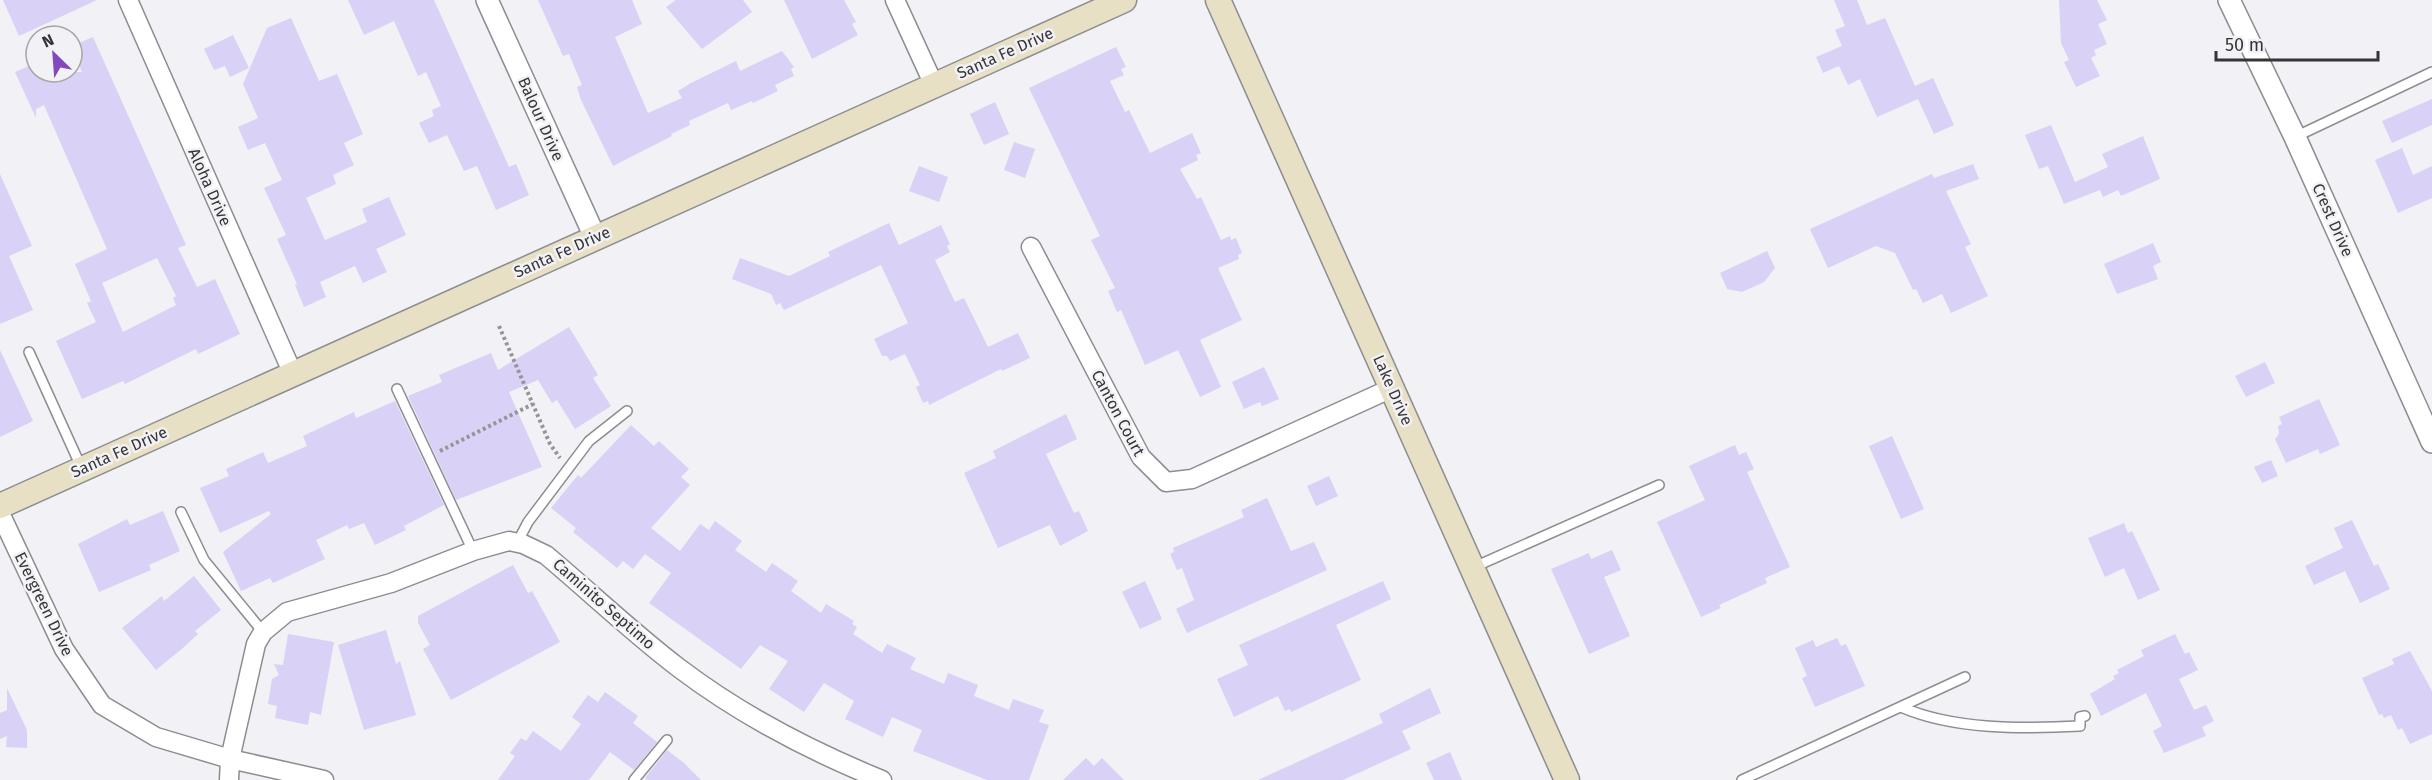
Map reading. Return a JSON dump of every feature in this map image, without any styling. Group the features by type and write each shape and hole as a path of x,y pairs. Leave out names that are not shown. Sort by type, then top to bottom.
{"main road":[{"name":"Santa Fe Drive","path":"0,506 1124,0"},
{"name":"Lake Drive","path":"1218,0 1567,780"}],"street":[{"name":"Aloha Drive","path":"128,0 293,374"},
{"name":"Balour Drive","path":"487,0 595,237"},
{"path":"895,0 934,86"},
{"name":"Crest Drive","path":"2229,0 2295,137 2432,442"},
{"name":"Canton Court","path":"1031,248 1141,457 1166,483 1192,479 1392,388"},
{"name":"Evergreen Drive","path":"0,513 64,649 102,705 156,737 230,759 324,780"},
{"path":"228,780 230,759 256,644 263,632 286,612 391,583 473,551 509,541 518,543"},
{"name":"Caminito Septimo","path":"518,543 546,555 678,668 749,715 822,756 878,779"}],"lane":[{"path":"2295,137 2432,72"},
{"path":"29,352 82,469"},
{"path":"397,389 473,551"},
{"path":"518,543 528,522 589,441 627,411"},
{"path":"1472,568 1659,485"},
{"path":"182,512 204,560 263,632"},
{"path":"1742,780 1965,677"},
{"path":"1901,707 1921,716 2040,728 2080,726 2080,717 2085,716"},
{"path":"634,780 667,740"}],"path":[{"path":"499,326 550,444 567,469"},
{"path":"429,456 533,404"}],"building":[{"path":"3,0 97,0 45,24 24,24 24,34 19,36"},
{"path":"348,0 434,0 509,167 516,164 529,195 496,210 477,166 464,171 447,135 429,143 419,123 434,116 432,110 441,106 426,72 418,76 394,21 364,35"},
{"path":"538,0 632,0 642,24 615,37 648,113 682,98 678,91 736,61 740,71 782,51 794,67 791,69 794,76 775,85 778,91 753,103 752,101 731,110 728,103 689,121 690,125 671,134 672,136 613,166 581,100 577,87 582,85 569,54 563,56"},
{"path":"676,0 743,0 752,12 702,49 666,7"},
{"path":"784,0 844,0 856,22 852,24 858,35 812,59"},
{"path":"1834,0 1857,0 1867,25 1885,18 1915,86 1933,78 1954,125 1934,134 1918,99 1877,117 1860,79 1848,85 1839,66 1823,73 1816,57 1842,46 1835,30 1845,26"},
{"path":"2059,0 2097,0 2107,20 2098,24 2107,44 2094,50 2096,55 2091,58 2100,76 2076,87 2064,62 2069,60 2061,43"},
{"path":"291,18 319,81 337,74 363,134 344,143 354,165 333,175 336,184 306,198 325,240 367,222 362,209 389,197 406,235 376,249 387,272 363,283 355,266 320,282 326,297 304,307 295,285 297,284 277,239 286,235 264,188 282,180 265,143 248,150 238,127 258,118 243,84 267,28"},
{"path":"233,35 249,68 230,77 225,66 214,70 204,49"},
{"path":"93,37 186,245 178,248 197,287 215,279 240,334 198,354 196,349 125,384 123,381 82,399 56,341 96,322 87,303 91,301 75,264 107,249 44,105 36,109 36,118 15,72 24,68 24,84 84,84 84,41","holes":["157,258 176,296 173,298 176,305 123,332 102,283"]},
{"path":"1116,47 1126,67 1121,69 1124,75 1110,81 1125,112 1129,110 1150,153 1192,133 1201,153 1196,155 1198,160 1180,169 1197,199 1201,197 1221,240 1230,236 1231,240 1236,238 1242,253 1238,255 1239,259 1218,268 1242,320 1200,340 1221,387 1200,397 1178,350 1145,365 1121,310 1117,312 1108,291 1115,288 1091,240 1100,236 1029,88"},
{"path":"2432,99 2432,125 2392,143 2382,121"},
{"path":"995,102 1009,134 984,145 970,114"},
{"path":"2051,125 2075,182 2108,167 2102,154 2143,136 2160,179 2121,196 2118,190 2103,197 2100,190 2064,204 2048,166 2039,169 2025,135"},
{"path":"1014,142 1035,149 1025,178 1004,170"},
{"path":"2402,148 2413,175 2432,166 2432,198 2398,213 2375,160"},
{"path":"1973,164 1979,179 1946,191 1971,244 1965,247 1988,296 1951,313 1942,294 1923,303 1916,289 1913,290 1895,253 1876,246 1828,268 1810,229 1932,174 1934,178"},
{"path":"919,166 948,177 939,202 909,191"},
{"path":"0,174 32,246 9,256 33,310 0,324"},
{"path":"889,223 899,245 941,225 950,244 947,246 950,252 935,260 955,302 964,298 988,347 1018,333 1030,358 1002,371 1001,369 929,405 928,401 923,403 916,387 920,385 905,354 890,361 887,356 882,356 874,339 908,323 881,265 784,310 780,303 776,305 771,294 732,279 740,258 789,276 830,256 828,252"},
{"path":"2153,243 2161,262 2153,266 2158,279 2117,294 2104,264"},
{"path":"1767,251 1775,268 1764,282 1742,292 1727,289 1720,273"},
{"path":"569,327 598,375 593,378 611,406 575,429 557,400 552,403 538,380 509,392 542,467 456,500 408,396 442,382 439,375 491,353 498,370"},
{"path":"0,350 33,421 0,437"},
{"path":"2265,362 2275,383 2246,397 2235,376"},
{"path":"1264,367 1279,399 1262,406 1260,402 1244,409 1232,382"},
{"path":"2319,399 2340,445 2320,454 2318,449 2286,463 2275,439 2279,434 2278,426 2282,424 2279,417"},
{"path":"395,401 444,505 404,526 406,530 375,545 364,523 349,529 347,525 316,540 325,559 273,583 270,578 241,591 223,552 271,514 269,511 220,533 200,488 229,476 226,469 263,452 268,463 307,446 303,436 354,412 356,418"},
{"path":"1066,414 1077,439 1046,454 1074,513 1079,511 1088,531 1060,546 1050,525 998,548 964,473 996,458 993,451"},
{"path":"631,425 654,446 659,441 689,469 681,477 690,485 651,528 680,551 700,524 709,530 715,521 742,541 735,550 766,572 772,563 798,581 791,591 821,613 826,604 854,621 852,624 857,627 853,634 882,653 887,644 916,658 910,669 944,684 948,673 978,685 974,696 1009,710 1013,699 1044,710 1039,722 1049,725 1029,780 987,780 913,751 922,730 892,717 883,737 845,719 854,701 824,683 804,712 769,689 788,661 760,645 741,669 649,603 671,573 645,554 633,569 623,561 617,568 573,532 576,528 551,508 578,475 581,478"},
{"path":"1892,436 1924,509 1901,519 1869,446"},
{"path":"1735,445 1739,455 1746,452 1754,469 1747,472 1790,567 1765,578 1767,583 1719,605 1721,608 1701,617 1657,522 1705,500 1689,466"},
{"path":"2271,460 2278,476 2262,483 2254,467"},
{"path":"1329,476 1338,496 1316,506 1307,486"},
{"path":"1267,498 1291,551 1314,542 1327,570 1187,633 1176,609 1194,600 1182,568 1177,570 1170,554 1174,552 1173,548 1244,517 1241,510"},
{"path":"163,511 180,551 149,565 151,570 99,592 78,544 127,519 130,525"},
{"path":"2352,520 2374,566 2378,564 2390,589 2360,603 2345,571 2314,585 2305,566 2343,548 2334,528"},
{"path":"2124,523 2128,533 2132,531 2160,590 2138,600 2124,568 2105,577 2088,538"},
{"path":"1612,550 1621,570 1604,577 1630,636 1589,654 1551,569 1589,553 1591,559"},
{"path":"513,565 528,593 532,591 560,642 451,700 423,649 430,645 418,623 418,616"},
{"path":"194,576 221,610 195,631 198,634 156,670 122,628 162,596 164,601"},
{"path":"1145,581 1162,619 1140,629 1122,592"},
{"path":"1383,581 1391,599 1336,625 1361,680 1291,712 1290,709 1285,711 1278,696 1234,717 1217,679 1248,665 1239,645"},
{"path":"386,630 396,664 400,661 416,715 364,730 338,645"},
{"path":"288,634 334,642 321,715 310,712 308,725 275,718 277,706 268,704 272,679 279,675 274,664 283,665"},
{"path":"2175,634 2185,654 2189,652 2198,670 2179,679 2194,710 2206,705 2214,721 2202,727 2206,736 2164,753 2153,731 2162,726 2146,693 2101,716 2090,694 2115,679 2113,676 2119,673 2117,670 2144,656 2141,650"},
{"path":"1837,638 1841,646 1846,644 1865,686 1815,707 1802,678 1807,676 1795,648 1813,640 1816,647"},
{"path":"2410,651 2432,691 2432,734 2410,744 2402,728 2398,730 2391,715 2384,718 2382,714 2379,715 2362,678 2394,664 2392,659"},
{"path":"7,688 27,730 27,748 6,747 7,736 0,739 0,713 7,710"},
{"path":"1430,688 1441,713 1402,731 1411,749 1343,780 1258,780 1383,723 1379,714"},
{"path":"605,692 638,716 633,723 657,742 634,770 610,752 589,780 498,780 515,756 510,753 521,738 526,741 533,731 561,751 581,724 572,717 588,695 598,702"},
{"path":"667,750 701,780 647,780 645,778"},
{"path":"1450,752 1462,780 1434,780 1426,763"},
{"path":"1086,758 1094,766 1102,758 1124,780 1063,780"}]}
